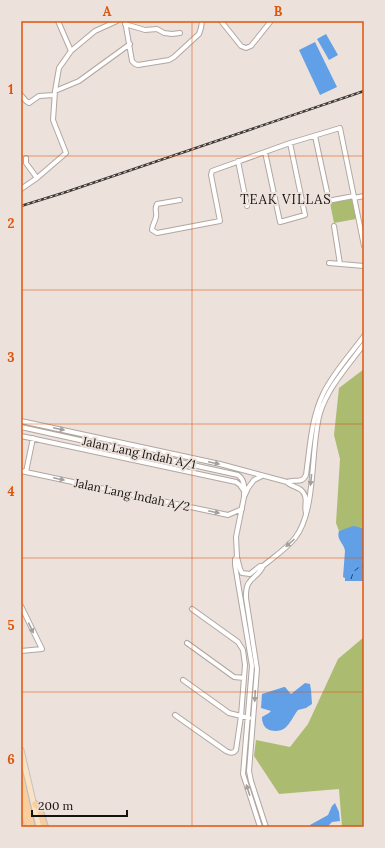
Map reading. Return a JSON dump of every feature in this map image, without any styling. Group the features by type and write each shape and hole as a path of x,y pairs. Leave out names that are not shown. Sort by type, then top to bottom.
{"highway":[{"path":"21,778 32,827"},
{"path":"21,800 28,827"},
{"path":"35,804 39,808 45,827"}],"main road":[{"path":"21,750 35,804 39,827"}],"street":[{"path":"58,21 71,51"},
{"path":"21,189 66,153 53,120 54,93 59,68 71,51 95,31 117,21"},
{"path":"125,22 132,61 135,64 170,60 194,39 201,28 202,21"},
{"path":"221,21 241,46 246,48 251,46 271,21"},
{"path":"125,22 145,30 157,29 164,33 180,33"},
{"path":"21,95 26,102 29,103 39,96 54,93 79,81 130,44"},
{"path":"180,200 157,204 155,208 156,214 152,225 152,230 156,233 220,221 211,175 214,170 290,143 340,128 364,246"},
{"path":"315,136 329,201"},
{"path":"265,152 280,222 305,215 290,143"},
{"path":"26,158 26,163 36,178"},
{"path":"238,161 247,206"},
{"path":"317,203 364,196"},
{"path":"334,226 340,264"},
{"path":"329,263 364,266"},
{"path":"287,482 290,480 300,481 305,477 313,424 321,399 327,386 364,336"},
{"path":"266,827 250,776 250,746 256,665 246,590 251,580 263,566 294,539 302,524 308,509 320,413 333,386 364,344"},
{"path":"21,421 220,464 287,482 304,493 306,498 306,513"},
{"name":"Jalan Lang Indah A/1","path":"21,427 238,475 242,478 244,483 244,498"},
{"path":"60,435 68,446"},
{"name":"Jalan Lang Indah A/1","path":"21,436 236,482 240,485 244,492"},
{"path":"23,471 33,438"},
{"name":"Jalan Lang Indah A/2","path":"23,471 228,516 242,509"},
{"path":"262,476 251,482 244,498 235,541 240,570 244,574 250,574 260,566 263,566"},
{"path":"237,557 235,560 235,565 252,666 243,774 260,827"},
{"path":"21,606 42,649 21,651"},
{"path":"175,715 226,751 234,753 237,748 245,661 241,646 238,642 192,609"},
{"path":"187,644 234,677 244,678"},
{"path":"183,680 229,713 253,719"}],"green space":[{"path":"352,199 356,219 334,223 330,203"},
{"path":"364,369 364,528 360,527 339,531 336,523 340,459 334,435 339,388"},
{"path":"364,637 364,827 342,827 339,789 279,794 254,756 256,740 290,747 308,724 338,659"}],"water":[{"path":"326,34 338,55 329,60 317,39"},
{"path":"315,42 337,87 320,95 299,50"},
{"path":"353,526 364,528 364,581 345,581 345,578 343,577 345,551 338,534 339,531"},
{"path":"305,683 310,684 312,704 306,708 298,710 289,724 282,730 272,731 266,728 262,717 271,711 261,708 262,694 285,687 291,694"},
{"path":"335,803 339,812 340,821 332,822 327,827 311,827 310,825 328,815"}],"ferry route":[{"path":"351,579 355,570 364,566"}],"railway":[{"path":"21,206 364,91"}],"district":[{"name":"TEAK VILLAS","path":"286,199"}]}
